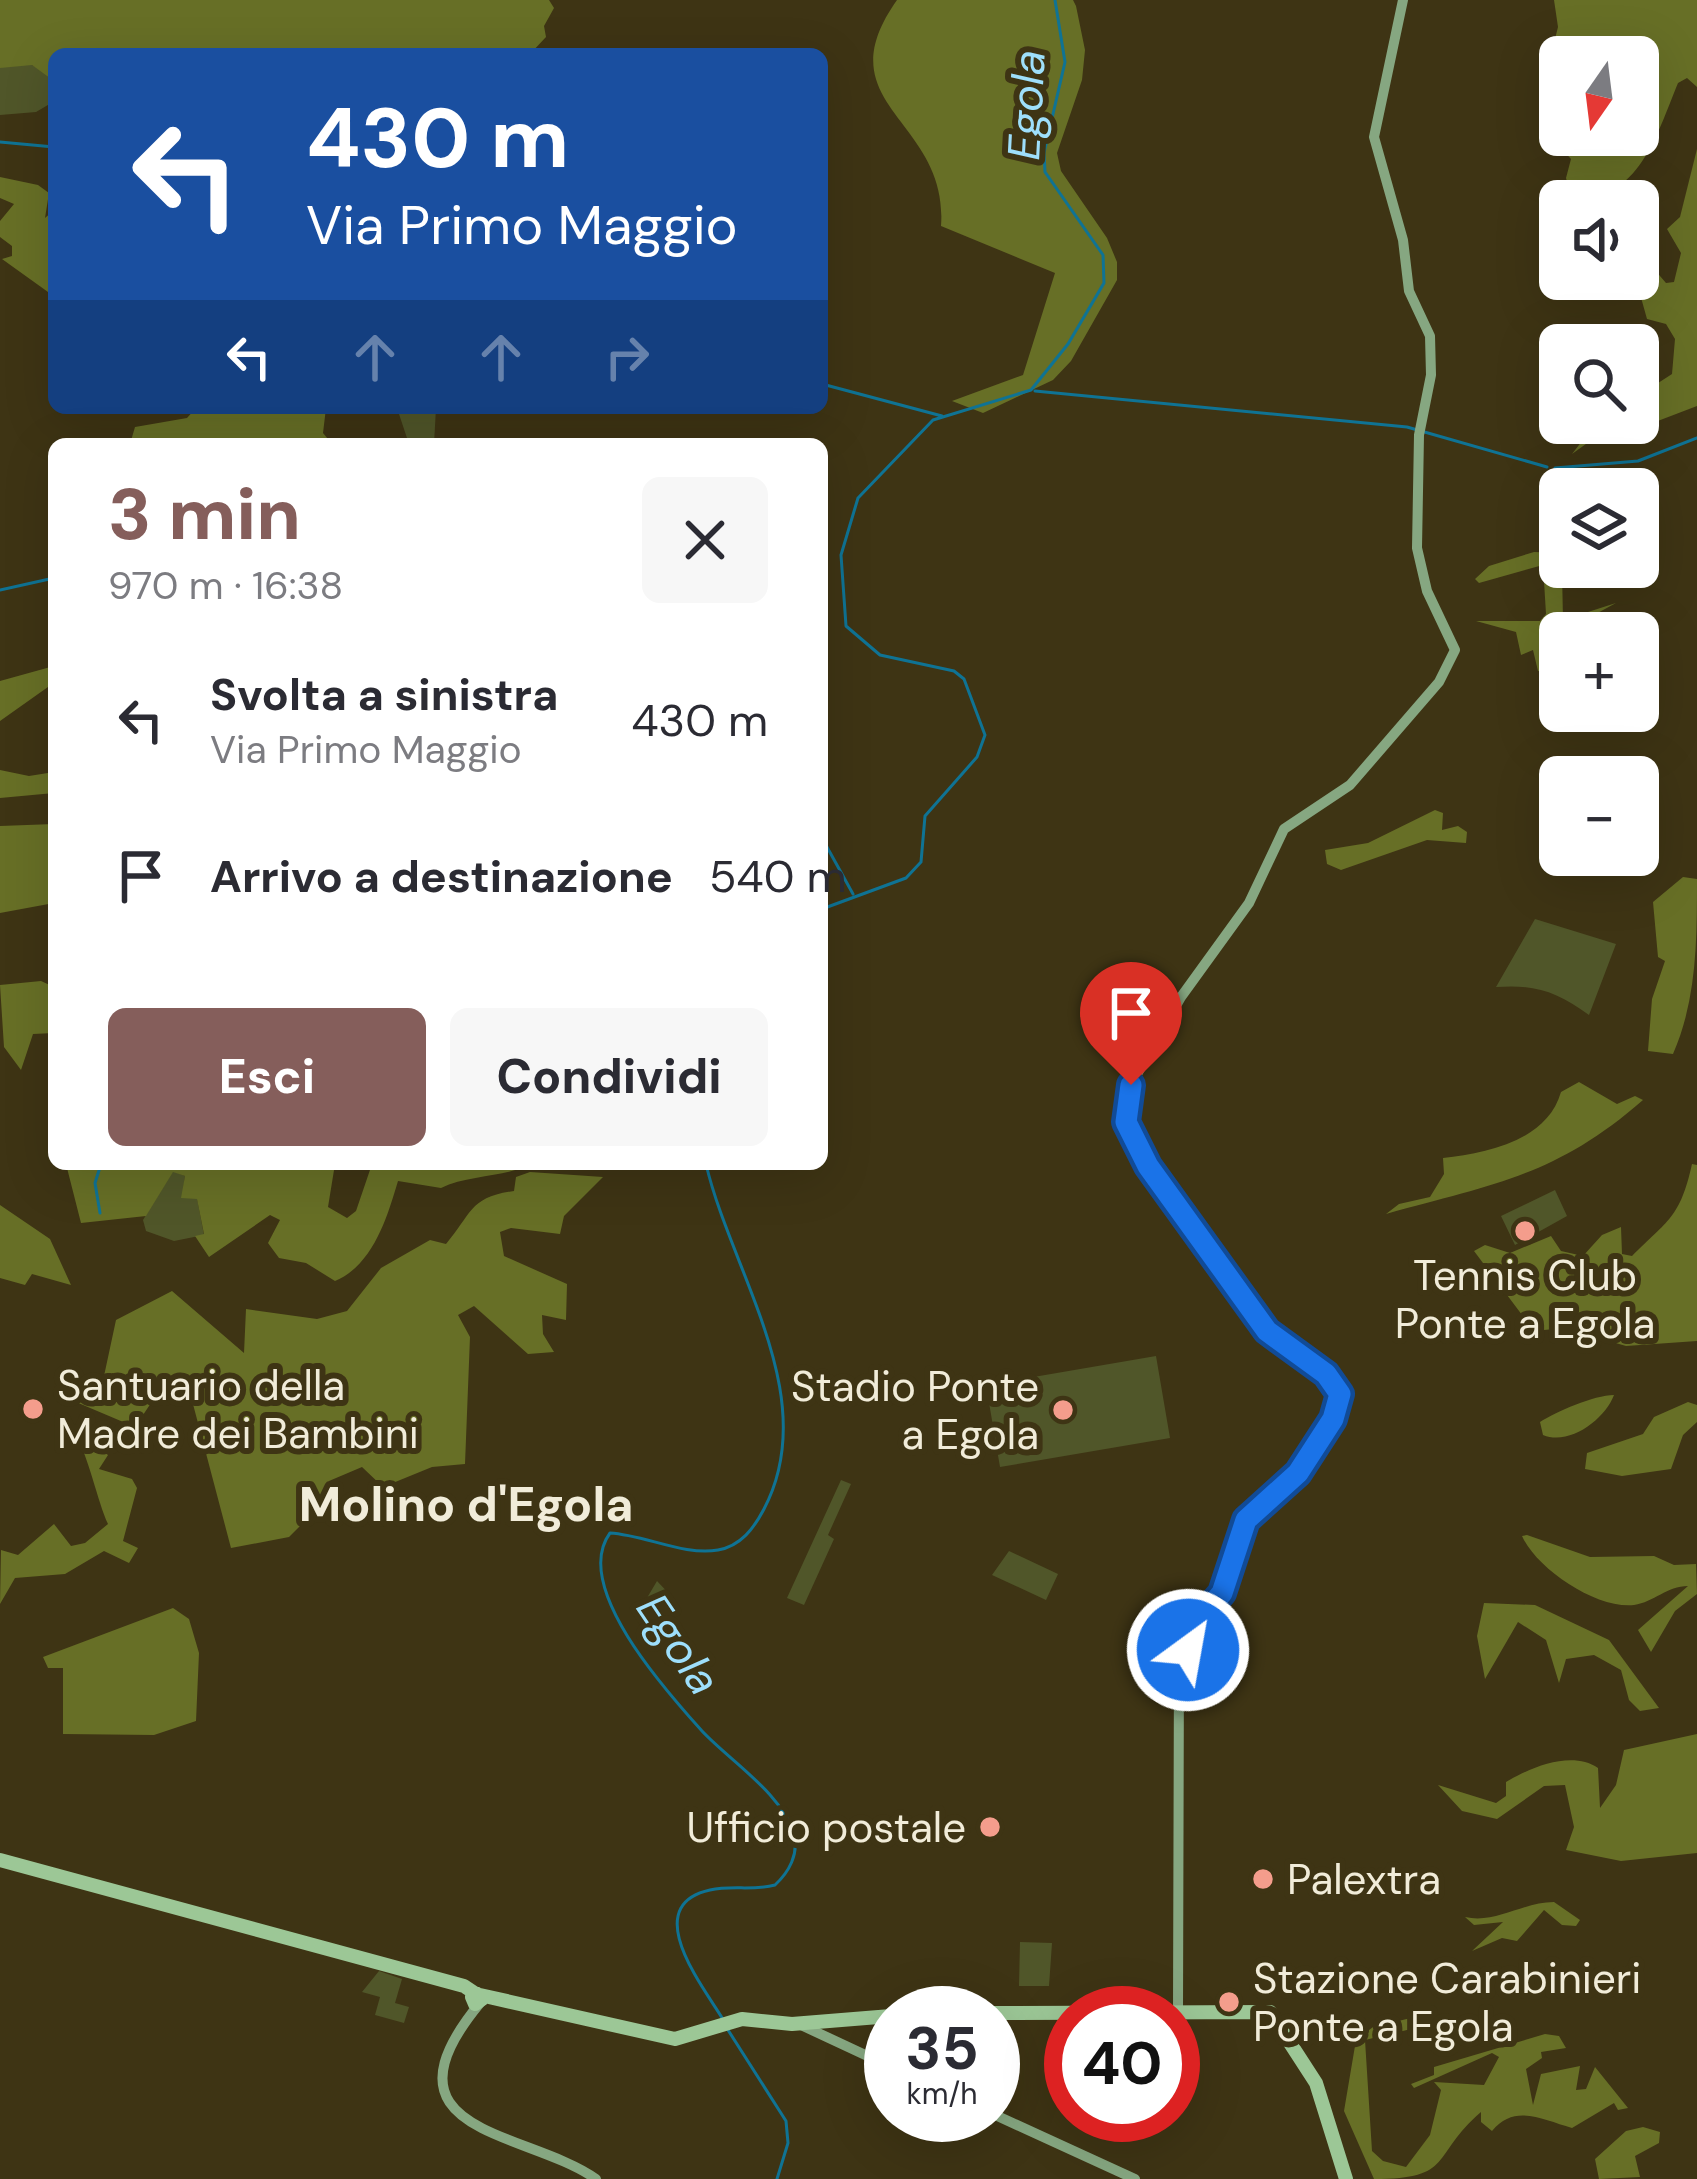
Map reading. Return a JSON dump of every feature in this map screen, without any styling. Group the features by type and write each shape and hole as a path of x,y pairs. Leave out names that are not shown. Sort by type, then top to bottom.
{"main road":[{"path":"0,1860 458,1985 479,2000 636,2033 682,2039 736,2020 800,2024 864,2018"},
{"path":"1200,2010 1257,2009 1279,2018 1316,2083 1346,2179"}],"street":[{"path":"1178,1986 1182,1655 1178,1642 1217,1602 1246,1520 1298,1473 1333,1419 1340,1394 1326,1374 1273,1337 1239,1294 1140,1153 1127,1128 1125,1103 1181,997 1249,902 1283,829 1343,792 1450,667 1455,650 1418,560 1420,432 1432,345 1409,291 1403,240 1374,137 1403,0"},
{"path":"479,2000 447,2072 448,2095 461,2120 596,2179"},
{"path":"826,2036 824,2026 835,2020"},
{"path":"800,2024 864,2054"},
{"path":"1020,2126 1135,2179"}],"green space":[{"path":"0,0 549,0 554,8 544,26 546,37 536,48 48,48 48,77 32,65 0,68"},
{"path":"897,0 1073,0 1076,6 1085,50 1082,80 1057,153 1061,171 1107,238 1117,262 1117,280 1071,361 1053,380 983,413 952,401 1023,375 1055,273 941,226 938,190 927,160 880,90 873,65 878,36"},
{"path":"1554,0 1697,0 1697,87 1687,78 1678,83 1659,130 1659,36 1556,36"},
{"path":"32,65 48,73 48,105 36,112 0,115 0,68"},
{"path":"1697,149 1697,406 1659,421 1659,382 1672,374 1675,339 1666,324 1647,319 1642,300 1659,300 1659,275 1666,283 1674,282 1681,253 1667,229 1680,217"},
{"path":"1568,156 1645,156 1626,180 1567,180"},
{"path":"0,177 38,185 48,192 48,292 2,259 12,256 12,246 0,237 0,221 14,204 0,198"},
{"path":"191,414 325,414 323,433 327,438 132,438 135,427"},
{"path":"399,414 436,414 434,438 407,438"},
{"path":"1539,552 1539,566 1479,583 1475,579 1489,566"},
{"path":"1544,588 1562,588 1563,612 1546,612"},
{"path":"1476,621 1539,621 1539,671 1533,650 1521,655 1516,632"},
{"path":"48,668 48,687 0,721 0,681"},
{"path":"0,770 29,776 48,773 48,794 0,798"},
{"path":"1435,810 1443,813 1442,830 1458,826 1467,832 1466,843 1427,840 1341,870 1327,864 1325,850 1368,843"},
{"path":"48,824 48,904 0,913 0,826"},
{"path":"1683,877 1697,879 1696,947 1687,1012 1673,1054 1648,1051 1652,999 1665,961 1658,957 1653,902"},
{"path":"1535,919 1616,944 1589,1015 1546,991 1496,987"},
{"path":"48,984 48,1033 33,1034 21,1070 4,1047 0,985"},
{"path":"1579,1082 1617,1104 1635,1096 1643,1100 1552,1162 1492,1185 1386,1214 1399,1204 1430,1197 1444,1174 1443,1158 1513,1142 1543,1122 1561,1092"},
{"path":"1692,1164 1697,1165 1697,1341 1626,1346 1564,1328 1534,1331 1474,1251 1485,1245 1510,1253 1551,1236 1561,1251 1583,1256 1602,1235 1621,1227 1622,1254 1632,1256 1677,1207"},
{"path":"68,1170 334,1170 328,1207 347,1218 356,1211 370,1170 513,1170 441,1188 398,1181 369,1252 335,1281 306,1263 279,1258 268,1243 280,1220 270,1215 209,1257 195,1236 204,1234 197,1199 181,1198 185,1176 173,1172 146,1216 81,1223"},
{"path":"173,1171 185,1176 183,1192 197,1198 204,1235 174,1241 146,1231 143,1220"},
{"path":"530,1172 603,1177 564,1216 560,1234 511,1228 500,1232 504,1256 567,1284 566,1320 542,1315 543,1334 554,1352 528,1354 474,1306 458,1315 470,1337 465,1464 432,1467 383,1487 362,1467 329,1481 331,1495 289,1537 231,1548 189,1389 163,1385 135,1427 76,1402 78,1389 101,1390 116,1320 172,1291 244,1353 246,1309 317,1319 347,1311 381,1268 430,1240 446,1244 480,1202 514,1191 516,1177"},
{"name":"Tennis Club Ponte a Egola","path":"1555,1190 1567,1216 1515,1245 1501,1216"},
{"path":"0,1205 50,1239 71,1285 32,1274 25,1285 0,1278"},
{"path":"1156,1356 1170,1438 1000,1467 986,1385"},
{"path":"1614,1395 1603,1413 1575,1434 1543,1435 1540,1422 1547,1418"},
{"path":"1688,1402 1697,1405 1697,1422 1683,1435 1671,1469 1622,1476 1585,1469 1587,1453 1643,1434 1654,1417"},
{"path":"81,1437 108,1455 99,1469 132,1479 137,1488 123,1541 138,1548 129,1563 104,1551 65,1574 15,1578 0,1604 1,1550 18,1555 54,1524 71,1546 85,1543 108,1524 77,1440"},
{"path":"841,1480 851,1484 828,1535 834,1539 804,1605 787,1598"},
{"path":"1522,1536 1590,1557 1654,1556 1674,1565 1696,1564 1697,1594 1675,1611 1651,1652 1638,1630 1688,1586 1634,1605 1603,1601 1569,1584 1540,1561"},
{"path":"1009,1551 1058,1574 1046,1600 992,1575"},
{"path":"657,1581 675,1600 649,1631 644,1603"},
{"path":"1484,1603 1535,1605 1609,1640 1659,1708 1640,1711 1629,1700 1621,1670 1594,1655 1566,1659 1559,1683 1546,1640 1518,1622 1485,1679 1477,1636"},
{"path":"173,1608 189,1619 199,1653 196,1721 154,1735 63,1734 63,1668 48,1668 43,1657"},
{"path":"1697,1734 1697,1853 1621,1861 1566,1850 1574,1827 1565,1785 1544,1786 1497,1819 1462,1811 1438,1785 1496,1803 1506,1796 1506,1782 1516,1776 1539,1766 1576,1760 1598,1768 1600,1808 1616,1785 1624,1750"},
{"path":"1554,1902 1580,1920 1576,1926 1562,1925 1544,1910 1517,1941 1502,1938 1472,1951 1503,1922 1474,1925 1465,1917 1488,1918"},
{"path":"1020,1942 1052,1943 1049,1986 1019,1986"},
{"path":"379,1971 402,1979 395,2003 409,2007 404,2023 375,2015 380,1997 362,1992"},
{"path":"1432,2013 1428,2025 1365,2040 1372,2151 1383,2161 1406,2167 1430,2135 1441,2090 1434,2082 1484,2085 1499,2057 1492,2053 1414,2088 1411,2084 1434,2075 1434,2067 1545,2034 1559,2036 1566,2048 1541,2052 1542,2058 1526,2069 1533,2105 1541,2074 1580,2066 1576,2090 1586,2089 1595,2067 1628,2108 1618,2110 1614,2103 1572,2128 1520,2116 1492,2131 1481,2122 1481,2112 1430,2169 1418,2175 1374,2179 1344,2111 1356,2040 1373,2027"},
{"path":"1643,2127 1660,2132 1659,2143 1635,2156 1640,2177 1599,2179 1595,2159 1626,2131"}],"waterway":[{"name":"Egola","path":"828,907 906,878 921,862 925,816 977,757 985,735 964,679 954,671 880,655 846,626 841,555 858,498 933,420 1031,390 1068,344 1104,283 1103,255 1045,172 1044,153 1065,62 1055,0"},
{"path":"0,142 48,146"},
{"path":"828,386 942,416"},
{"path":"1035,391 1407,427 1547,467"},
{"path":"1555,468 1638,461 1697,438"},
{"path":"0,590 48,579"},
{"path":"828,849 853,894"},
{"path":"99,1170 95,1183 100,1213"},
{"name":"Egola","path":"708,1170 778,1379 783,1423 779,1466 760,1516 733,1545 692,1550 610,1533 601,1555 612,1608 647,1665 702,1731 767,1792 794,1835 792,1862 775,1885 710,1890 689,1899 679,1913 683,1950 724,2021"},
{"name":"Egola","path":"728,2030 786,2121 788,2143 777,2179"}],"place":[{"name":"Tennis Club Ponte a Egola","path":"1525,1231"},
{"name":"Santuario della Madre dei Bambini","path":"33,1409"},
{"name":"Stadio Ponte a Egola","path":"1063,1410"},
{"name":"Ufficio postale","path":"990,1827"},
{"name":"Palextra","path":"1263,1879"},
{"name":"Stazione Carabinieri Ponte a Egola","path":"1229,2002"}],"district":[{"name":"Molino d'Egola","path":"466,1504"}],"route":[{"path":"1131,1085 1126,1122 1148,1166 1267,1331 1326,1374 1340,1394 1333,1419 1298,1473 1246,1520 1222,1593 1189,1631 1188,1650"}]}
